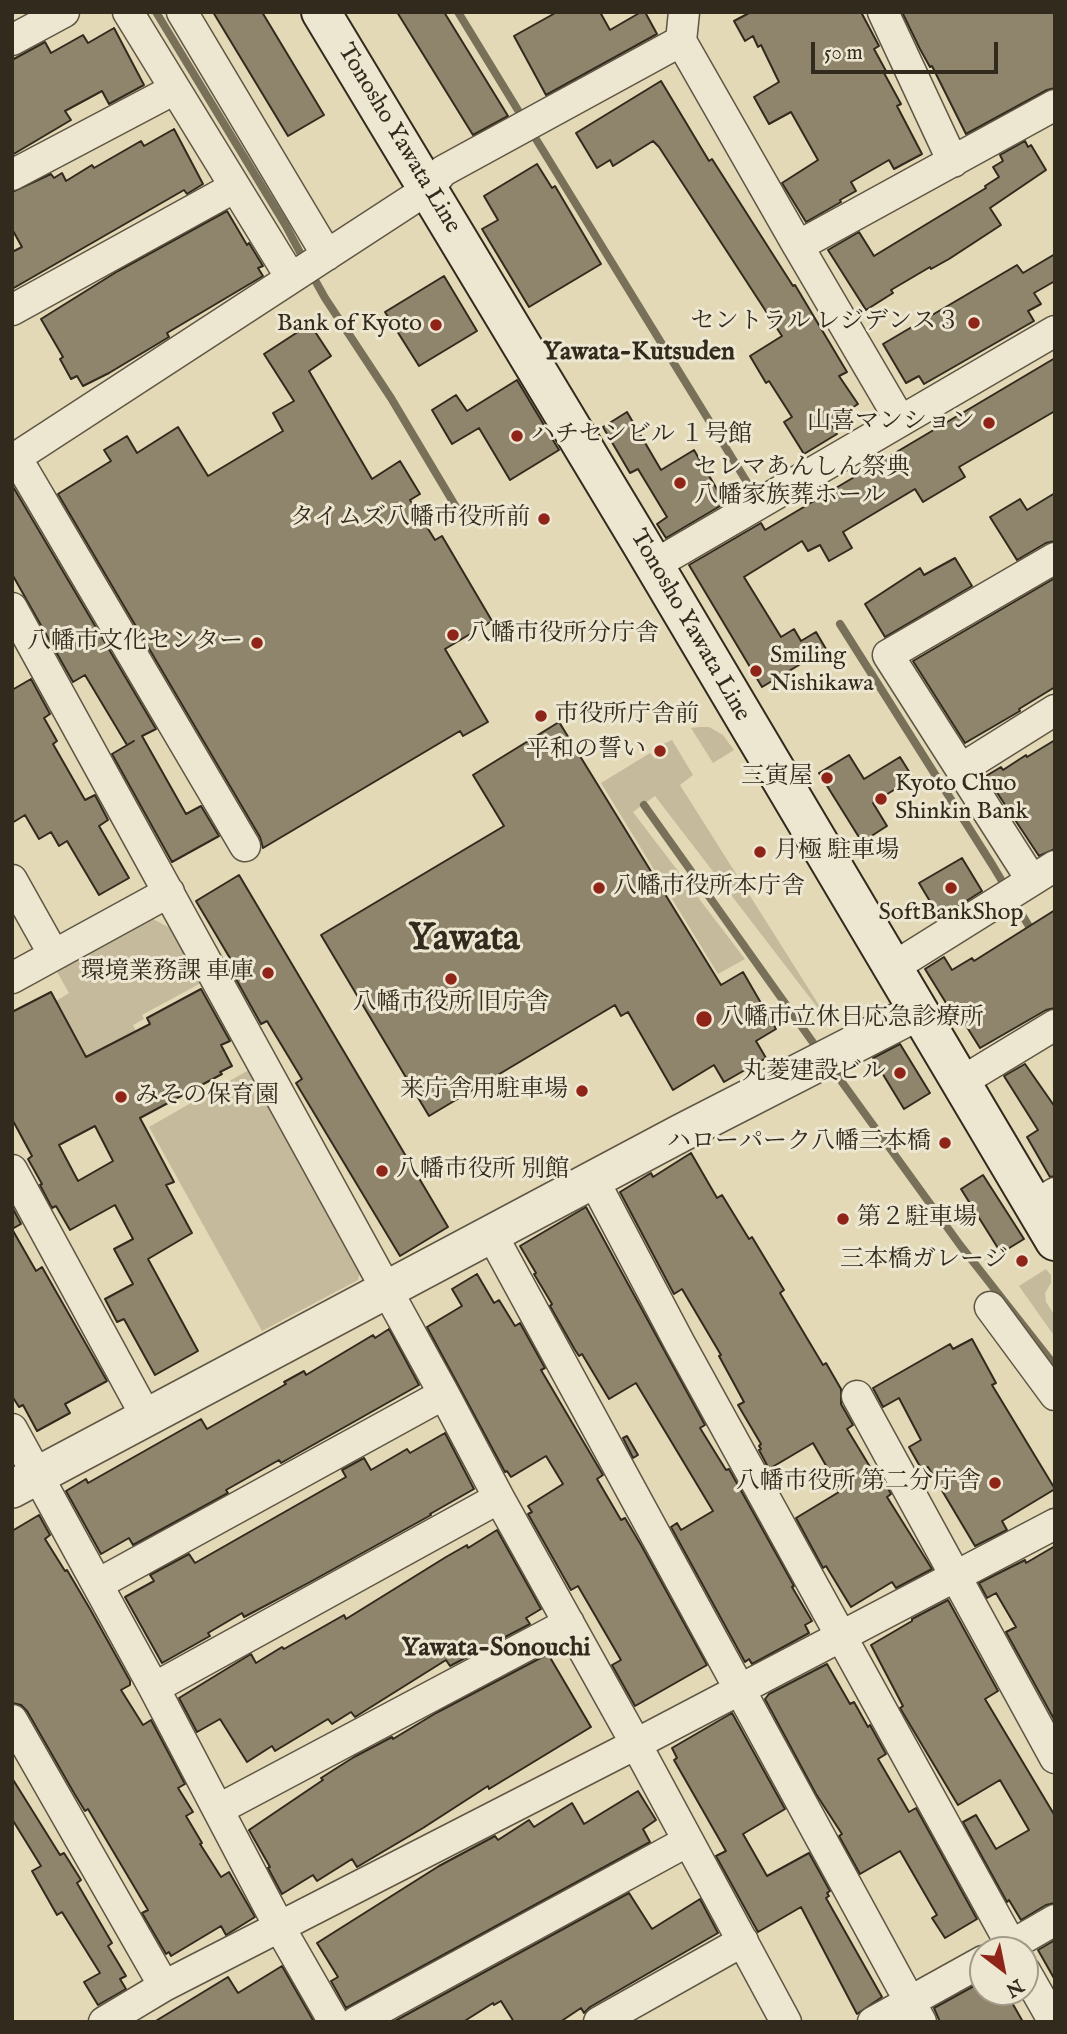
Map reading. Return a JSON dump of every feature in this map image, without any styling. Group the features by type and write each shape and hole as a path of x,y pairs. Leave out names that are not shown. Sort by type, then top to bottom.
{"main road":[{"name":"Tonosho Yawata Line","path":"321,12 654,565 917,1012 961,1082 1044,1200 1055,1241"}],"street":[{"path":"12,40 64,12"},
{"path":"128,12 235,187 309,266"},
{"path":"181,12 309,266"},
{"path":"883,12 953,162"},
{"path":"245,846 14,458 428,189 443,171 527,123 682,27 798,246 900,420"},
{"path":"12,175 175,89"},
{"path":"798,246 1055,106"},
{"path":"12,310 235,187"},
{"path":"654,565 1055,331"},
{"path":"891,968 1028,882 961,769 888,655 1055,558"},
{"path":"12,608 786,2022"},
{"path":"961,769 1055,710"},
{"path":"12,880 54,955"},
{"path":"12,978 169,892"},
{"path":"25,1482 917,1012"},
{"path":"961,1082 1055,1025"},
{"path":"12,1170 147,1418"},
{"path":"594,1181 1003,1936"},
{"path":"492,1235 916,2011"},
{"path":"990,1307 1055,1395"},
{"path":"98,1584 444,1394"},
{"path":"856,1396 1055,1758"},
{"path":"12,1429 25,1482 98,1584 219,1809 279,1928 334,2022"},
{"path":"154,1688 499,1498"},
{"path":"104,2022 164,1986 636,1744 1055,1524"},
{"path":"219,1809 569,1623"},
{"path":"12,1720 164,1986"},
{"path":"356,2022 688,1841"},
{"path":"1035,1936 1055,1920"},
{"path":"598,2022 743,1941"},
{"path":"873,2022 916,2011 969,1971"},
{"path":"1039,1997 1054,2022"}],"shaded area":[{"path":"709,727 723,735 734,750 713,763 691,728"},
{"path":"672,740 693,775 680,785 834,1029 655,796 633,812 745,959 718,974 601,783 650,753 655,759 667,751 663,744"},
{"path":"151,918 172,929 201,983 142,1015 144,1019 133,1025 136,1031 86,1057 56,1001 69,993 56,970"},
{"path":"254,1067 362,1263 358,1280 262,1331 149,1127"},
{"path":"1046,1269 1051,1275 1051,1283 1045,1293 1046,1302 1055,1316 1055,1337 1019,1286"}],"building":[{"path":"213,12 262,12 324,115 288,136"},
{"path":"397,12 444,12 508,116 473,135"},
{"path":"557,12 600,12 610,30 645,12 657,34 546,95 514,36"},
{"path":"751,12 861,12 879,46 874,49 901,104 897,106 922,154 894,169 889,160 851,182 856,191 806,222 782,183 818,160 791,112 769,124 754,97 779,82 761,45 758,47 753,36 745,41 734,21"},
{"path":"902,12 1055,12 1055,88 966,134"},
{"path":"114,28 144,85 109,104 102,91 65,111 71,120 12,155 12,60 45,42 51,53 83,35 88,43"},
{"path":"661,81 709,161 712,159 793,286 795,285 847,372 839,376 858,404 830,422 837,434 804,454 784,422 792,417 769,381 766,383 750,356 782,336 659,147 653,141 613,166 610,160 597,168 576,133"},
{"path":"174,129 203,184 187,194 184,190 12,289 12,252 22,247 12,229 12,192 51,174 54,178 62,173 66,181 141,141 144,146"},
{"path":"1025,141 1028,147 1031,145 1046,170 990,208 1001,225 949,259 891,290 893,293 866,310 828,250 859,232 874,256 986,188 985,186 999,177 993,167 1003,161 1000,155"},
{"path":"537,164 552,188 555,186 601,264 529,307 482,229 498,220 484,196"},
{"path":"227,211 263,266 258,268 263,276 167,333 169,337 109,373 83,386 77,376 71,379 60,359 63,357 41,319 118,271"},
{"name":"セントラル レジデンス３","path":"1055,254 1055,281 1034,293 1041,304 1028,311 1034,321 924,384 919,376 906,383 883,344 1017,265 1023,273"},
{"path":"444,276 477,331 419,366 385,312"},
{"path":"310,324 331,356 309,371 372,479 400,461 420,494 410,500 435,540 442,536 492,621 445,649 488,722 463,736 460,731 263,848 260,837 58,494 111,461 104,450 127,436 137,453 178,427 208,476 283,431 273,413 294,401 264,354"},
{"path":"1055,358 1055,411 959,467 965,477 923,502 915,489 843,532 852,548 829,561 820,545 808,551 802,541 744,577 781,637 794,629 801,641 816,632 826,649 762,687 689,565 761,523 765,530"},
{"name":"ハチセンビル １号館","path":"517,380 559,450 510,480 479,428 452,444 432,410 456,395 467,411"},
{"path":"627,412 661,470 694,450 718,491 725,487 732,499 666,538 657,524 667,517 638,469 630,473 603,427"},
{"path":"12,485 156,729 142,736 186,814 201,806 219,836 172,862 112,754 134,741 127,745 85,675 73,682 12,574"},
{"path":"1055,493 1055,541 1046,543 1017,560 990,517 1020,499 1027,510"},
{"path":"955,558 972,586 885,637 865,604 920,568 924,575"},
{"path":"1055,578 1055,687 965,743 913,661"},
{"path":"31,679 50,714 44,718 57,741 53,744 85,800 95,795 108,820 99,826 129,878 99,895 67,841 59,846 51,832 39,839 25,815 12,823 12,690"},
{"path":"559,722 721,985 743,972 776,1029 756,1041 766,1058 724,1082 714,1065 673,1090 628,1012 621,1016 615,1005 429,1116 321,935 504,826 473,775"},
{"path":"1055,740 1055,849 1039,856 986,776 1001,767 1003,770"},
{"name":"Kyoto Chuo Shinkin Bank","path":"849,755 864,779 900,757 913,778 873,803 887,826 862,842 819,773"},
{"name":"SoftBankShop","path":"962,858 982,891 940,918 919,883"},
{"path":"239,875 448,1227 400,1256 296,1083 302,1079 267,1021 261,1024 232,972 237,970 196,901"},
{"path":"1055,910 1055,1008 1046,1010 980,1048 955,1008 951,1011 925,969 944,957 952,970 972,958 974,961"},
{"path":"201,989 230,1041 221,1045 232,1066 140,1118 174,1182 166,1185 192,1233 148,1259 198,1351 155,1375 124,1319 117,1322 105,1299 133,1284 114,1249 133,1239 115,1205 70,1230 56,1206 52,1208 28,1159 32,1156 12,1119 12,1012 51,992 86,1057 150,1024 147,1018","holes":["95,1126 113,1161 78,1181 59,1145"]},
{"name":"丸菱建設ビル","path":"900,1044 930,1093 904,1109 873,1058"},
{"path":"1025,1064 1055,1107 1055,1176 1050,1177 1027,1137 1038,1130 1004,1076"},
{"path":"691,1153 717,1198 722,1195 749,1239 752,1237 784,1290 780,1293 823,1365 826,1363 841,1389 841,1404 853,1425 847,1429 878,1480 882,1477 891,1494 887,1497 932,1569 896,1588 892,1582 851,1607 826,1566 823,1568 796,1518 839,1492 839,1488 813,1443 769,1469 759,1450 761,1444 738,1405 744,1402 719,1356 721,1355 682,1289 674,1294 620,1192 651,1173 653,1177"},
{"path":"983,1175 1024,1239 1001,1253 961,1189"},
{"path":"12,1207 21,1224 12,1229"},
{"path":"586,1207 705,1425 700,1428 726,1470 729,1469 812,1621 805,1625 809,1633 752,1664 749,1659 745,1662 671,1527 677,1523 681,1530 713,1511 636,1383 609,1399 582,1354 579,1356 575,1350 520,1246"},
{"path":"12,1229 36,1271 42,1267 107,1381 65,1404 70,1413 37,1431 23,1405 19,1407 12,1396"},
{"path":"477,1274 494,1303 499,1300 515,1326 520,1323 545,1368 541,1370 603,1475 597,1479 621,1520 625,1518 641,1545 707,1665 635,1706 612,1665 621,1660 578,1586 571,1590 528,1514 532,1512 528,1506 563,1484 546,1456 511,1477 505,1472 427,1327 462,1306 452,1289"},
{"path":"389,1329 419,1385 281,1463 279,1460 226,1490 228,1493 133,1545 129,1538 101,1554 66,1491 86,1479 88,1483 201,1419 207,1429 304,1371 306,1375 373,1335 375,1338"},
{"path":"972,1339 996,1383 992,1385 1055,1489 1002,1521 1007,1530 975,1546 928,1467 922,1470 909,1447 921,1440 899,1398 883,1407 873,1388 950,1344 953,1349"},
{"path":"445,1433 474,1489 310,1582 244,1617 242,1613 208,1633 210,1636 162,1663 125,1597 154,1581 150,1575 189,1554 195,1563 346,1477 342,1470 364,1458 371,1470 407,1449 410,1453"},
{"path":"627,1436 638,1455 633,1458 623,1438"},
{"path":"39,1515 50,1535 45,1539 65,1571 67,1570 130,1681 130,1685 121,1690 143,1725 151,1720 185,1784 178,1788 193,1812 186,1816 202,1843 200,1844 221,1877 229,1872 255,1917 226,1935 221,1926 171,1956 169,1952 166,1954 142,1913 148,1910 88,1809 85,1811 74,1793 27,1711 21,1705 12,1703 12,1531"},
{"path":"497,1530 541,1609 526,1618 530,1624 450,1666 446,1660 355,1717 351,1712 332,1724 328,1719 275,1751 272,1746 247,1762 220,1719 197,1732 179,1698 251,1654 256,1663 344,1615 346,1619 446,1557 467,1545 468,1548"},
{"path":"1055,1546 1055,1721 1006,1632 1016,1627 996,1593 987,1598 979,1583 1025,1560 1026,1563"},
{"path":"948,1600 998,1691 985,1699 1055,1816 1055,1903 1046,1905 1021,1920 1009,1900 1007,1902 963,1822 976,1815 996,1849 1029,1830 1000,1780 958,1805 900,1708 903,1706 871,1645"},
{"path":"548,1654 591,1727 489,1789 488,1786 357,1867 352,1859 317,1881 313,1875 282,1894 249,1830 354,1757 392,1737 393,1739 436,1713"},
{"path":"827,1664 850,1704 854,1702 868,1727 870,1725 886,1754 878,1759 909,1812 916,1808 977,1919 945,1938 932,1918 937,1915 900,1851 860,1874 839,1836 842,1834 816,1794 765,1699 769,1694"},
{"path":"732,1713 785,1809 743,1834 767,1876 809,1853 830,1891 826,1898 882,1997 857,2014 801,1907 758,1932 716,1856 726,1851 674,1760 677,1758 672,1748"},
{"path":"12,1778 60,1855 64,1853 81,1880 77,1883 112,1943 108,1946 126,1976 120,1979 126,1989 98,2005 84,1982 100,1973 62,1912 57,1915 32,1871 41,1866 12,1819"},
{"path":"638,1791 656,1820 643,1829 650,1842 346,2008 331,1981 338,1977 317,1943 439,1866 495,1836 498,1840 529,1820 534,1827 572,1803 584,1824"},
{"path":"629,1893 652,1929 700,1899 718,1933 584,2013 581,2008 560,2022 514,2022 501,2001 494,2005 493,2003 463,2022 393,2022"},
{"path":"1055,1940 1055,1980 1039,1952"},
{"path":"282,1966 314,2022 154,2022 228,1977 238,1993"},
{"path":"969,1989 969,2006 1014,2006 1023,2022 940,2022 934,2008"}],"waterway":[{"path":"156,12 286,226 305,262"},
{"path":"458,12 524,120"},
{"path":"531,131 753,492"},
{"path":"311,273 391,398 462,517"},
{"path":"840,624 1033,933"},
{"path":"644,805 819,1051"},
{"path":"831,1067 960,1245 1055,1366"}],"place":[{"name":"セントラル レジデンス３","path":"974,323"},
{"name":"Bank of Kyoto","path":"436,325"},
{"name":"山喜マンション","path":"989,423"},
{"name":"ハチセンビル １号館","path":"517,436"},
{"name":"セレマあんしん祭典 八幡家族葬ホール","path":"680,483"},
{"name":"タイムズ八幡市役所前","path":"544,519"},
{"name":"八幡市役所分庁舎","path":"453,635"},
{"name":"八幡市文化センター","path":"257,643"},
{"name":"Smiling Nishikawa","path":"756,671"},
{"name":"市役所庁舎前","path":"541,716"},
{"name":"平和の誓い","path":"660,751"},
{"name":"三寅屋","path":"827,778"},
{"name":"Kyoto Chuo Shinkin Bank","path":"881,799"},
{"name":"月極 駐車場","path":"760,852"},
{"name":"八幡市役所本庁舎","path":"599,888"},
{"name":"SoftBankShop","path":"951,888"},
{"name":"環境業務課 車庫","path":"268,973"},
{"name":"八幡市役所 旧庁舎","path":"451,979"},
{"name":"八幡市立休日応急診療所","path":"704,1019"},
{"name":"丸菱建設ビル","path":"900,1073"},
{"name":"来庁舎用駐車場","path":"582,1091"},
{"name":"みその保育園","path":"121,1097"},
{"name":"ハローパーク八幡三本橋","path":"945,1143"},
{"name":"八幡市役所 別館","path":"382,1171"},
{"name":"第２駐車場","path":"843,1219"},
{"name":"三本橋ガレージ","path":"1022,1261"},
{"name":"八幡市役所 第二分庁舎","path":"995,1483"}],"district":[{"name":"Yawata-Kutsuden","path":"639,354"},
{"name":"Yawata","path":"464,941"},
{"name":"Yawata-Sonouchi","path":"496,1650"}]}
